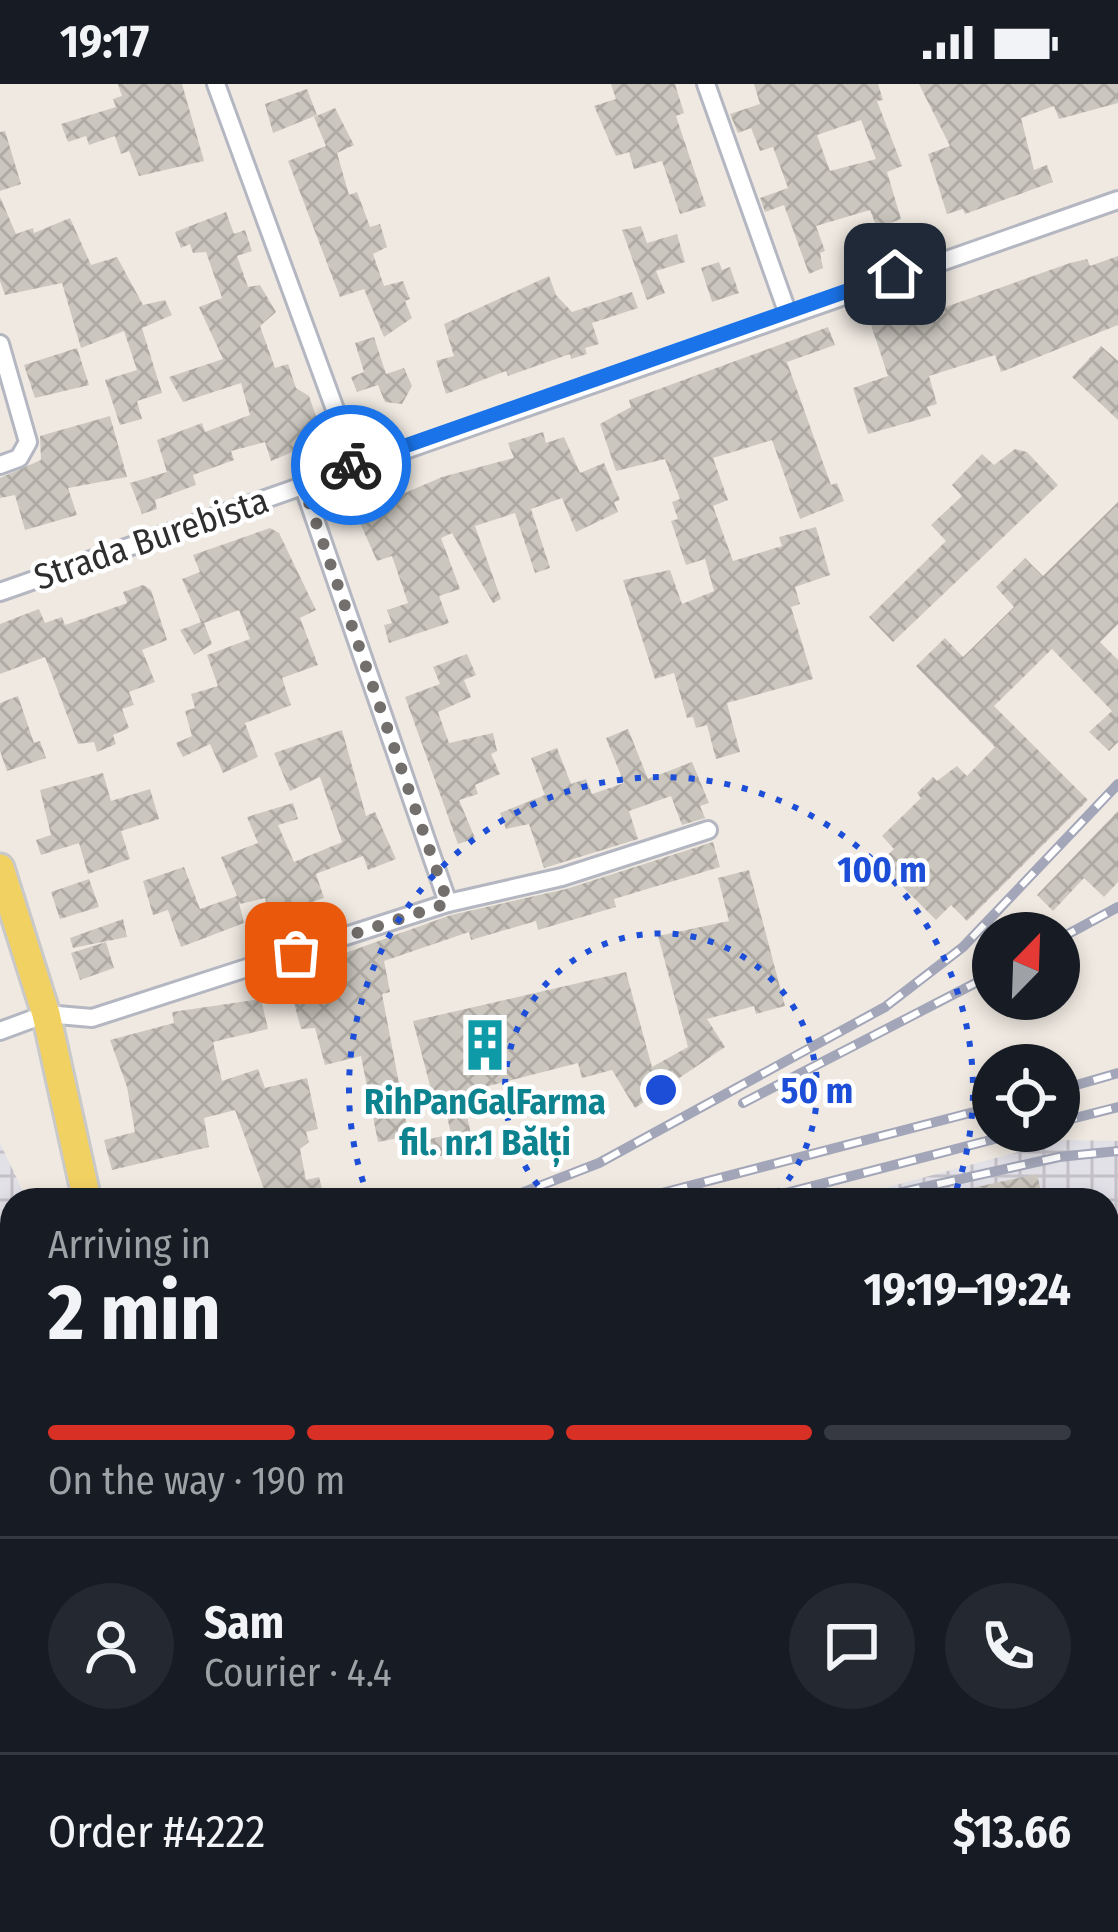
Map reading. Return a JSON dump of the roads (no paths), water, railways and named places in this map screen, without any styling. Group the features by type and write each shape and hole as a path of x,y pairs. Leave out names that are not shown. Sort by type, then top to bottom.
{"main road":[{"path":"0,868 46,1014 84,1188"}],"street":[{"path":"216,84 355,464"},
{"path":"706,84 788,314"},
{"name":"Strada Burebista","path":"0,592 1118,200"},
{"path":"0,344 28,442 19,458 0,465"},
{"path":"303,485 448,903"},
{"path":"0,1031 46,1014 92,1018 448,903 562,877 708,830"}],"railway":[{"path":"534,1188 599,1163 885,1007 963,947 1118,784"},
{"path":"1080,928 1118,907"},
{"path":"743,1103 972,985"},
{"path":"1080,1084 1118,1073"},
{"path":"1080,1117 1118,1107"},
{"path":"681,1188 972,1112"},
{"path":"805,1188 972,1145"},
{"path":"921,1188 1059,1157 1118,1151"}],"place":[{"name":"RihPanGalFarma fil. nr.1 Bălți","path":"485,1045"}]}
